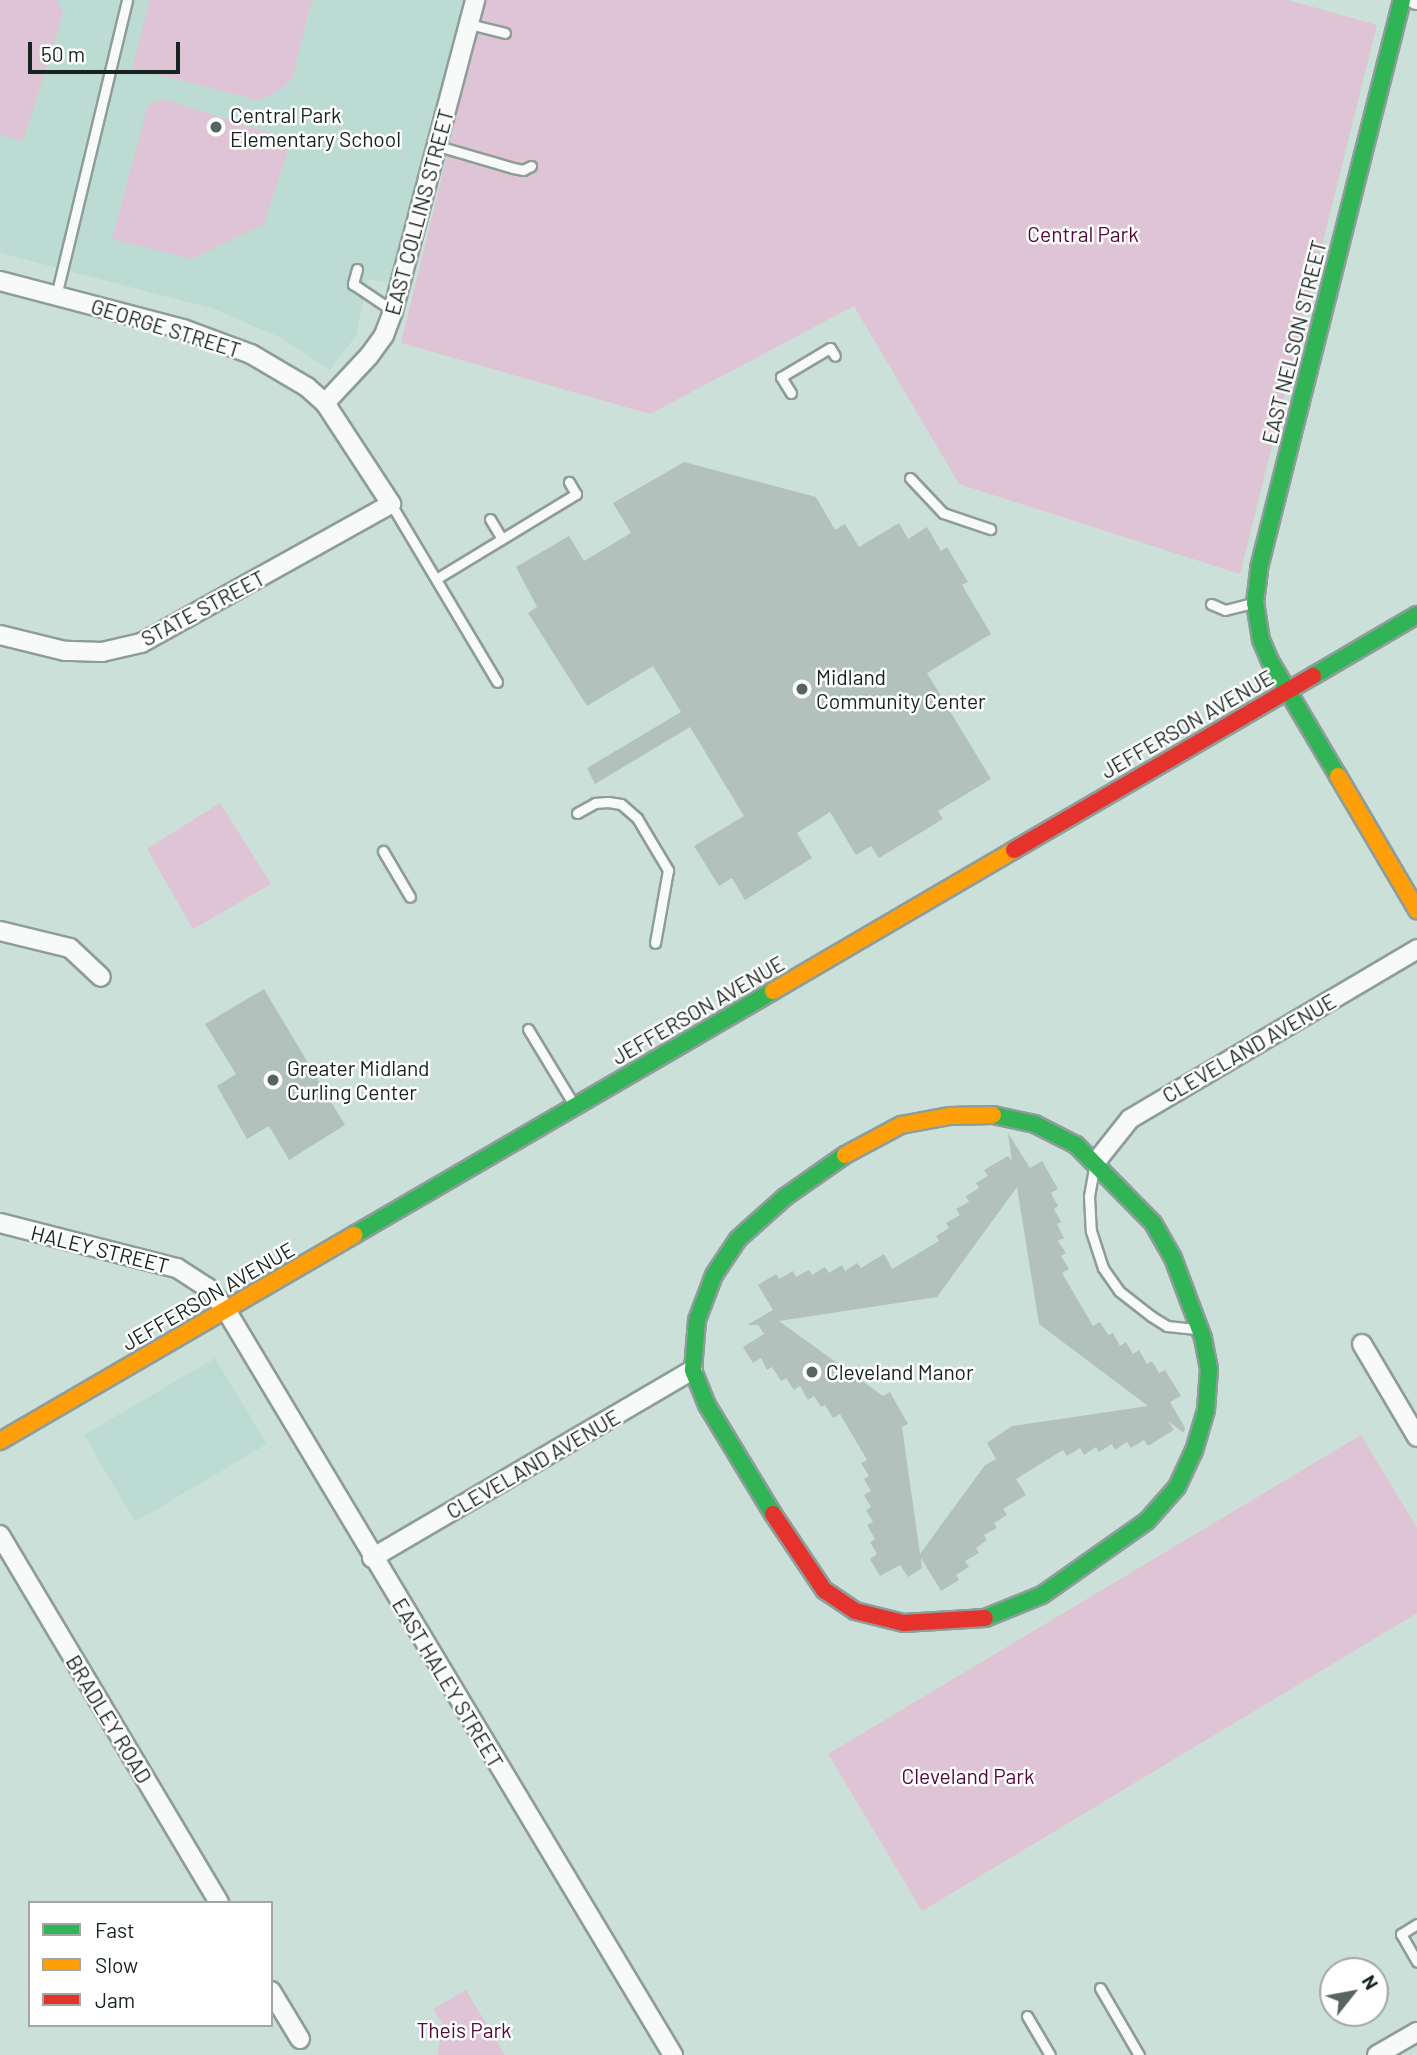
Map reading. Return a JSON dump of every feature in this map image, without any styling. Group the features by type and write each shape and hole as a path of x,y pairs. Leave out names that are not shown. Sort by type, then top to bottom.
{"street":[{"name":"EAST COLLINS STREET","path":"325,403 369,356 384,335 393,311 475,0"},
{"name":"EAST NELSON STREET","path":"1402,0 1259,568 1255,603 1261,640 1287,691 1417,910"},
{"name":"GEORGE STREET","path":"0,281 183,329 251,354 307,387 325,403 391,504"},
{"name":"STATE STREET","path":"0,635 65,651 102,652 141,643 391,504"},
{"name":"JEFFERSON AVENUE","path":"0,1441 1417,615"},
{"path":"0,931 70,948 101,977"},
{"name":"CLEVELAND AVENUE","path":"1095,1163 1130,1119 1417,949"},
{"path":"993,1115 1035,1124 1076,1145 1153,1223 1173,1258 1200,1329 1209,1369 1206,1410 1194,1451 1177,1487 1147,1521 1103,1555 1042,1595 979,1620 904,1623 855,1611 824,1590 802,1561 707,1405 693,1370 697,1320 714,1275 738,1239 785,1197 870,1141 901,1125 950,1116 993,1115"},
{"name":"HALEY STREET","path":"0,1223 177,1268 208,1288 226,1310"},
{"name":"EAST HALEY STREET","path":"226,1310 372,1558 673,2055"},
{"path":"1362,1344 1417,1437"},
{"name":"CLEVELAND AVENUE","path":"372,1558 693,1370"},
{"name":"BRADLEY ROAD","path":"0,1535 218,1901"},
{"path":"273,1994 300,2039"},
{"path":"1381,2054 1417,2032"}],"lane":[{"path":"56,296 127,0"},
{"path":"469,24 505,33"},
{"path":"438,146 513,168 523,170 531,166"},
{"path":"357,269 353,284 393,311"},
{"path":"790,393 781,377 830,348 835,356"},
{"path":"910,478 943,513 990,529"},
{"path":"436,579 576,494 569,482"},
{"path":"391,504 497,682"},
{"path":"490,519 502,539"},
{"path":"1211,604 1225,610 1255,603"},
{"path":"577,813 595,803 608,802 621,804 637,818 668,870 655,943"},
{"path":"383,852 410,897"},
{"path":"528,1029 574,1106"},
{"path":"1095,1163 1089,1196 1091,1231 1103,1268 1119,1291 1151,1316 1167,1326 1200,1329"},
{"path":"1417,1924 1401,1934 1417,1962"},
{"path":"1100,1988 1139,2055"},
{"path":"1027,2016 1050,2055"}],"shaded area":[{"name":"Central Park Elementary School","path":"0,0 464,0 392,283 368,279 356,336 330,370 281,338 214,309 0,253"},
{"path":"215,1358 267,1444 135,1522 84,1435"}],"green space":[{"path":"0,0 57,0 63,14 23,142 0,134"},
{"path":"150,0 312,0 292,79 276,93 257,100 132,68"},
{"name":"Central Park","path":"485,0 1288,0 1377,25 1240,574 959,484 854,306 650,414 401,343"},
{"path":"164,99 291,140 264,224 192,259 112,239 148,105"},
{"path":"220,803 271,884 193,929 147,849"},
{"name":"Cleveland Park","path":"1361,1435 1417,1528 1417,1613 922,1911 828,1754"},
{"name":"Theis Park","path":"466,1990 505,2055 438,2055 442,2023 433,2009"}],"building":[{"name":"Midland Community Center","path":"684,462 816,497 835,530 845,524 859,547 899,523 908,539 927,527 941,551 947,547 968,582 962,585 991,634 927,673 991,779 938,811 943,819 879,858 871,846 856,855 830,812 797,833 812,858 745,900 732,878 719,886 694,846 744,816 690,727 595,784 587,768 681,712 653,666 587,706 528,613 537,607 516,567 569,536 584,561 631,533 613,503"},
{"name":"Greater Midland Curling Center","path":"264,989 345,1125 289,1160 269,1126 247,1139 217,1086 236,1074 205,1024"},
{"name":"Cleveland Manor","path":"1008,1133 1030,1168 1042,1161 1058,1189 1051,1193 1058,1206 1054,1209 1061,1222 1057,1224 1064,1238 1058,1241 1066,1253 1061,1256 1069,1269 1062,1273 1093,1326 1100,1322 1108,1335 1113,1333 1120,1346 1126,1342 1133,1354 1139,1350 1147,1364 1152,1361 1159,1373 1165,1370 1181,1396 1170,1402 1185,1428 1184,1433 1168,1421 1174,1430 1148,1446 1144,1440 1131,1448 1127,1442 1115,1450 1112,1444 1099,1452 1096,1447 1084,1455 1080,1448 1067,1456 1063,1450 1016,1479 1026,1495 1003,1509 1007,1515 994,1523 997,1528 984,1535 987,1540 976,1548 979,1553 965,1561 969,1567 956,1575 959,1580 941,1591 921,1558 922,1568 908,1577 900,1565 880,1576 870,1559 877,1554 870,1542 875,1539 867,1525 873,1522 866,1510 871,1507 864,1495 871,1491 864,1479 869,1476 861,1463 867,1460 840,1414 833,1418 825,1405 821,1407 814,1396 808,1400 800,1386 794,1390 786,1378 781,1381 772,1367 767,1370 761,1358 753,1363 743,1347 764,1334 758,1325 747,1325 773,1310 758,1285 776,1274 779,1279 793,1271 796,1277 809,1270 812,1275 825,1267 829,1273 842,1265 845,1271 857,1263 861,1268 884,1254 892,1269 939,1241 936,1236 949,1228 946,1223 960,1215 956,1209 969,1202 966,1196 979,1188 976,1183 988,1176 984,1170 1008,1156 1012,1161","holes":["1017,1187 1039,1324 1148,1406 1012,1426 987,1443 996,1459 985,1465 920,1554 902,1427 908,1424 890,1392 883,1396 779,1321 937,1297"]}],"traffic: fast":[{"path":"1338,776 1270,661 1261,640 1255,603 1259,568 1402,0"},
{"path":"1313,676 1417,615"},
{"path":"354,1235 773,991"},
{"path":"985,1618 1042,1595 1147,1521 1177,1487 1194,1451 1206,1410 1209,1369 1203,1338 1173,1258 1153,1223 1076,1145 1035,1124 993,1115"},
{"path":"773,1514 707,1405 693,1370 697,1320 714,1275 738,1239 785,1197 845,1155"}],"traffic: slow":[{"path":"1338,776 1417,910"},
{"path":"773,991 1014,850"},
{"path":"845,1155 901,1125 950,1116 993,1115"},
{"path":"0,1441 354,1235"}],"traffic: jam":[{"path":"1014,850 1313,676"},
{"path":"773,1514 824,1590 855,1611 904,1623 985,1618"}],"place":[{"name":"Central Park Elementary School","path":"216,127"},
{"name":"Midland Community Center","path":"802,689"},
{"name":"Greater Midland Curling Center","path":"273,1080"},
{"name":"Cleveland Manor","path":"812,1372"}]}
